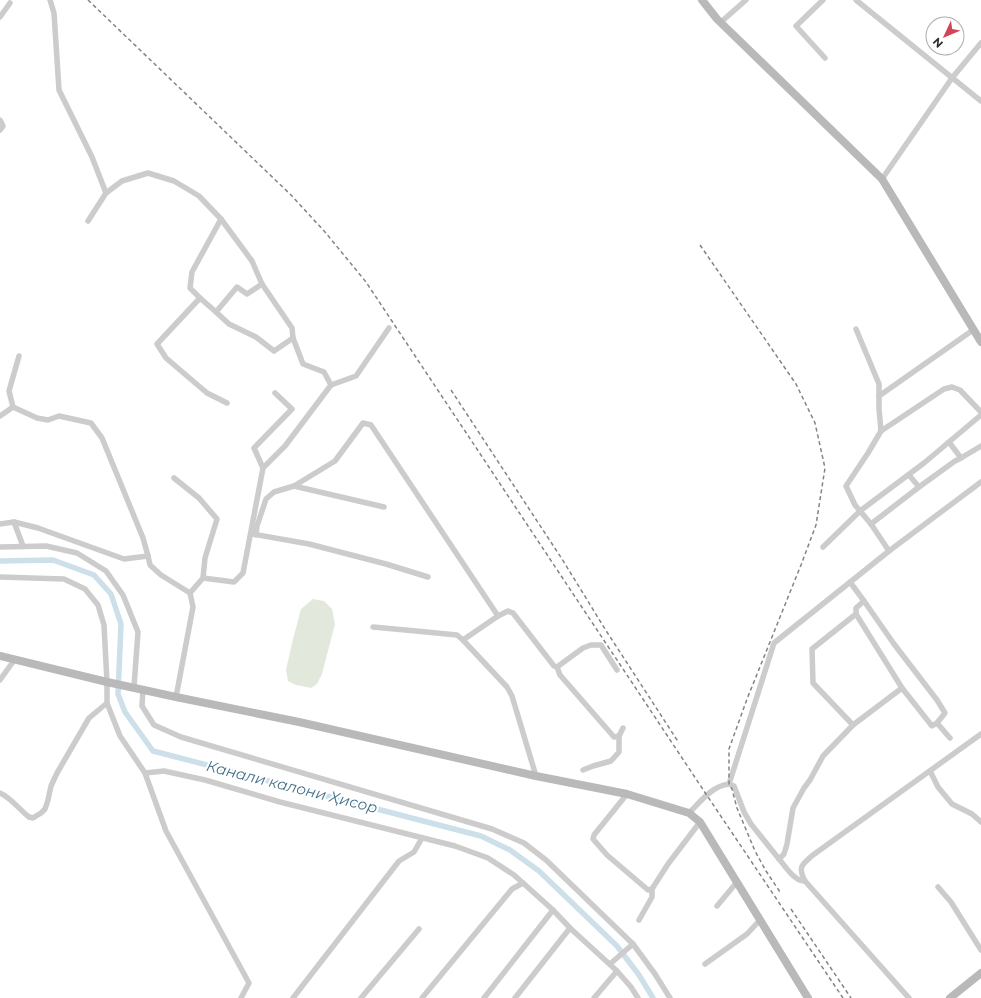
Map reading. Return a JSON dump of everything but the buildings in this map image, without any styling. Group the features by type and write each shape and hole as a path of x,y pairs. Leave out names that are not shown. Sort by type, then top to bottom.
{"main road":[{"path":"702,0 721,22 882,179 981,342"},
{"path":"0,656 107,682 299,722 536,776 627,794 689,813 700,822 808,998"},
{"path":"950,998 956,995 981,973"}],"street":[{"path":"50,0 54,13 59,90 92,156 106,193"},
{"path":"721,22 746,0"},
{"path":"823,0 796,26 824,58"},
{"path":"856,0 981,101"},
{"path":"0,17 10,3"},
{"path":"882,179 952,78 981,43"},
{"path":"0,120 3,126 0,130"},
{"path":"88,220 106,193 122,181 148,173 174,182 199,196 221,219 252,261 262,284 292,328 293,338 303,364 324,372 331,385"},
{"path":"221,219 192,272 190,288 229,324 256,338 274,352 293,338"},
{"path":"216,312 237,287 247,294 262,284"},
{"path":"200,298 157,344 166,358 207,393 227,403"},
{"path":"263,468 285,446 331,385 356,376 389,328"},
{"path":"856,329 879,384 880,431"},
{"path":"879,396 976,332"},
{"path":"13,407 9,391 19,356"},
{"path":"889,551 871,524 855,505 846,486 868,453 880,431 944,389 952,387 960,390 981,412"},
{"path":"203,578 234,582 242,573 253,534 263,468 254,448 292,409 275,393"},
{"path":"0,416 13,407"},
{"path":"13,407 37,418 48,420 59,416 90,424 102,438 143,538 150,565 160,575 190,593 193,607 176,697"},
{"path":"823,547 860,511 909,475 981,415"},
{"path":"253,534 266,499 274,492 294,486 335,461 363,423 371,425 498,616"},
{"path":"949,442 961,458"},
{"path":"871,524 955,461 981,446"},
{"path":"909,475 919,487"},
{"path":"174,478 199,498 217,519 205,558 203,578 190,593"},
{"path":"729,784 774,643 889,551 981,482"},
{"path":"294,486 384,507"},
{"path":"0,524 14,522 38,528 124,559 148,556"},
{"path":"14,522 22,546"},
{"path":"253,534 309,544 386,564 428,577"},
{"path":"0,547 46,546 77,553 106,571 123,596 138,632 134,687"},
{"path":"0,577 64,579 84,589 98,605 104,625 107,703 120,736 145,774 166,831 249,983 241,998"},
{"path":"850,582 864,601 894,644 937,700 945,713 937,723 932,726 902,688 856,614 856,608 864,601"},
{"path":"463,640 498,616 508,612 513,613 554,666 557,667 560,675 614,737 619,736"},
{"path":"853,725 813,683 812,649 856,614"},
{"path":"373,627 457,636 463,640 506,687 512,696 536,776"},
{"path":"557,667 582,648 591,645 602,645 617,670"},
{"path":"0,680 15,659"},
{"path":"779,859 784,854 787,844 793,808 823,756 853,725 902,688"},
{"path":"143,689 142,706 154,725 181,736 492,829 524,843 546,860 631,945 655,974 670,998"},
{"path":"0,793 29,817 33,818 41,813 45,808 51,786 57,773 89,718 107,703"},
{"path":"937,723 950,738"},
{"path":"583,770 611,761 619,752 619,736 623,728"},
{"path":"909,998 804,881 800,870 801,866 813,855 981,734"},
{"path":"145,774 164,771 205,780 280,802 455,846 488,858 514,874 570,928 612,963 638,998"},
{"path":"930,771 938,787 952,804 972,814 981,822"},
{"path":"689,813 706,794 722,785 729,784 734,786 744,812 751,824 796,879 804,881"},
{"path":"627,794 594,835 593,839 607,855 648,890 652,889"},
{"path":"639,920 652,897 652,889 668,864 700,822"},
{"path":"293,998 399,861 414,852 422,838"},
{"path":"717,906 736,882"},
{"path":"422,998 512,889 523,883"},
{"path":"938,887 951,902 981,950"},
{"path":"484,998 553,910"},
{"path":"705,964 746,934 760,920"},
{"path":"515,998 570,928"},
{"path":"361,998 419,929"},
{"path":"612,963 631,945"},
{"path":"594,998 617,970"}],"shaded area":[{"path":"313,599 324,601 332,609 335,624 322,674 317,684 311,688 296,685 288,681 286,670 301,609"}],"waterway":[{"name":"Канали калони Ҳисор","path":"0,561 53,560 94,575 111,594 121,624 118,694 125,712 153,751 481,836 510,850 539,871 617,946 639,975 653,998"}],"railway":[{"path":"88,0 291,195 325,232 366,282 843,998"},
{"path":"700,245 796,384 815,423 825,468 816,525 747,699 729,749 729,784 732,789 737,808 755,851 780,892"},
{"path":"451,390 562,559 605,629 679,743"},
{"path":"791,909 851,998"}]}
